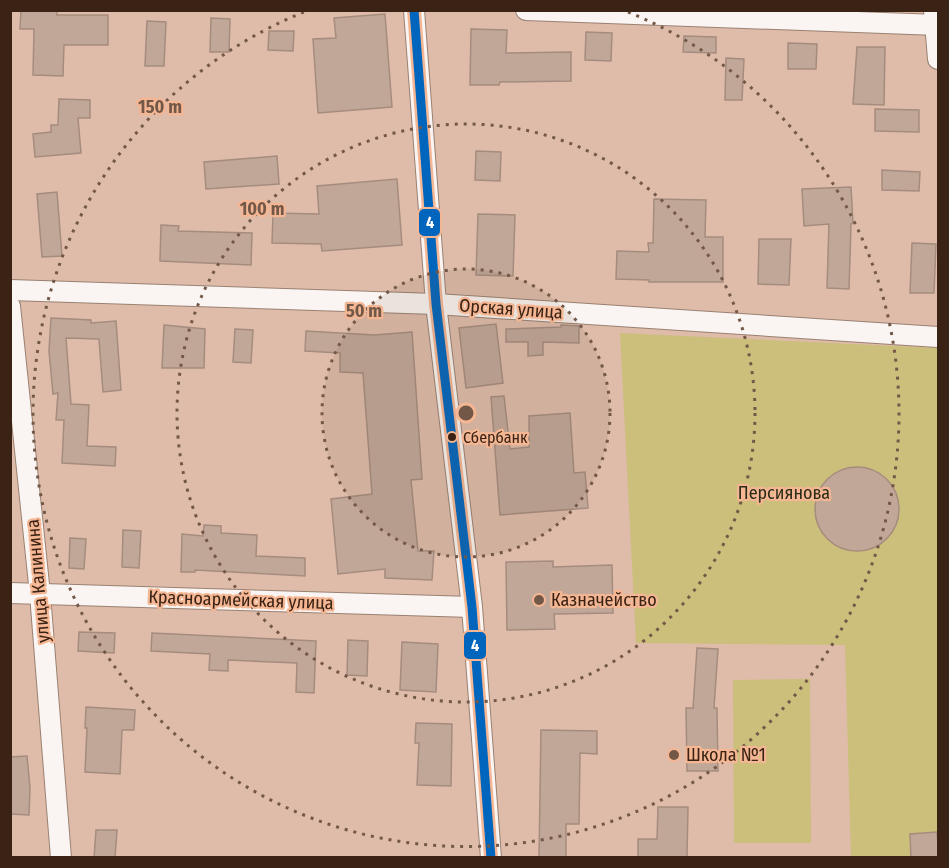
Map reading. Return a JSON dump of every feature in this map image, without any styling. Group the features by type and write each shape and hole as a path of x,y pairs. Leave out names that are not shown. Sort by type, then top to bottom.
{"street":[{"path":"414,10 436,304 472,607 491,858"},
{"path":"526,10 936,20 939,59"},
{"name":"Орская улица","path":"10,290 436,304 939,337"},
{"name":"улица Калинина","path":"10,306 40,594 61,858"},
{"name":"Красноармейская улица","path":"10,593 472,607"}],"green space":[{"name":"Персиянова","path":"620,333 938,348 938,857 851,857 845,645 636,643"},
{"path":"810,679 811,843 734,843 733,680"}],"building":[{"path":"21,10 57,10 57,15 108,15 108,45 64,45 63,76 33,75 34,29 20,29"},
{"path":"385,14 392,107 318,113 313,39 336,38 334,18"},
{"path":"211,18 230,19 229,52 210,52"},
{"path":"147,21 166,22 164,66 145,66"},
{"path":"471,29 507,30 506,53 571,52 571,81 500,82 499,85 470,85"},
{"path":"269,31 294,31 293,51 268,50"},
{"path":"586,32 612,33 611,61 585,60"},
{"path":"684,36 716,37 716,53 683,52"},
{"path":"788,43 817,44 816,69 788,69"},
{"path":"857,47 885,47 884,105 853,104"},
{"path":"726,58 744,59 742,100 725,100"},
{"path":"59,99 90,100 90,118 78,118 81,153 35,157 33,134 51,132 51,125 58,125"},
{"path":"875,109 919,110 919,132 875,131"},
{"path":"476,151 501,152 500,181 475,180"},
{"path":"277,156 279,184 206,189 204,162"},
{"path":"882,170 920,172 919,191 882,190"},
{"path":"397,179 402,245 322,251 321,244 272,243 273,213 319,214 317,186"},
{"path":"851,187 853,223 851,224 849,289 827,288 829,224 804,226 802,189"},
{"path":"57,192 62,256 42,257 37,194"},
{"path":"654,199 706,200 705,237 723,237 723,282 649,282 649,280 616,279 617,251 649,252 648,243 653,243"},
{"path":"478,214 515,215 513,276 476,275"},
{"path":"161,225 179,226 178,231 252,233 251,265 160,261"},
{"path":"759,239 791,239 789,285 758,284"},
{"path":"912,243 936,244 934,293 910,293"},
{"path":"51,318 91,320 91,323 116,321 121,390 103,392 99,339 66,338 71,404 89,405 87,446 116,447 115,466 62,463 64,420 56,420 58,393 53,394 49,351"},
{"path":"496,324 503,383 466,388 459,328"},
{"path":"164,325 205,329 204,368 162,368"},
{"path":"561,325 579,326 579,343 543,342 543,355 528,356 528,342 506,342 506,329 561,327"},
{"path":"235,329 253,330 251,363 233,362"},
{"path":"306,331 374,335 412,332 422,479 411,480 418,551 434,551 432,580 385,578 385,569 338,574 331,499 372,494 363,373 340,372 340,353 305,351"},
{"path":"504,396 510,449 529,447 529,416 570,413 574,473 585,472 588,508 500,515 491,397"},
{"path":"849,467 865,467 881,474 892,485 899,501 896,525 887,539 865,551 849,551 833,544 822,533 815,517 815,501 822,485 833,474"},
{"path":"204,525 221,526 221,533 257,535 256,556 305,558 305,576 195,570 195,572 181,572 182,534 203,536"},
{"path":"123,530 141,531 139,568 122,567"},
{"path":"70,538 86,539 84,569 69,568"},
{"path":"553,561 553,567 612,565 613,613 554,614 555,629 507,630 506,562"},
{"path":"79,632 115,633 114,653 78,651"},
{"path":"152,633 316,641 314,693 296,692 297,663 228,660 228,671 209,670 210,654 151,651"},
{"path":"348,640 368,641 367,676 347,675"},
{"path":"402,642 438,644 436,692 400,690"},
{"path":"697,648 718,649 714,708 717,708 718,771 687,771 686,708 693,708"},
{"path":"86,707 135,710 134,730 122,730 120,774 85,772"},
{"path":"416,723 452,724 451,786 417,785 419,743 415,743"},
{"path":"541,730 597,731 597,754 580,753 579,824 566,824 566,858 539,858"},
{"path":"27,756 30,788 29,815 10,814 10,757"},
{"path":"658,807 688,807 687,858 638,858 638,839 657,839"},
{"path":"96,830 117,830 115,858 94,858"},
{"path":"937,832 939,858 911,858 910,834"}],"transit line":[{"name":"4","path":"414,10 436,304 472,607 491,858"}],"place":[{"name":"Сбербанк","path":"452,437"},
{"name":"Казначейство","path":"539,600"},
{"name":"Школа №1","path":"674,755"}]}
